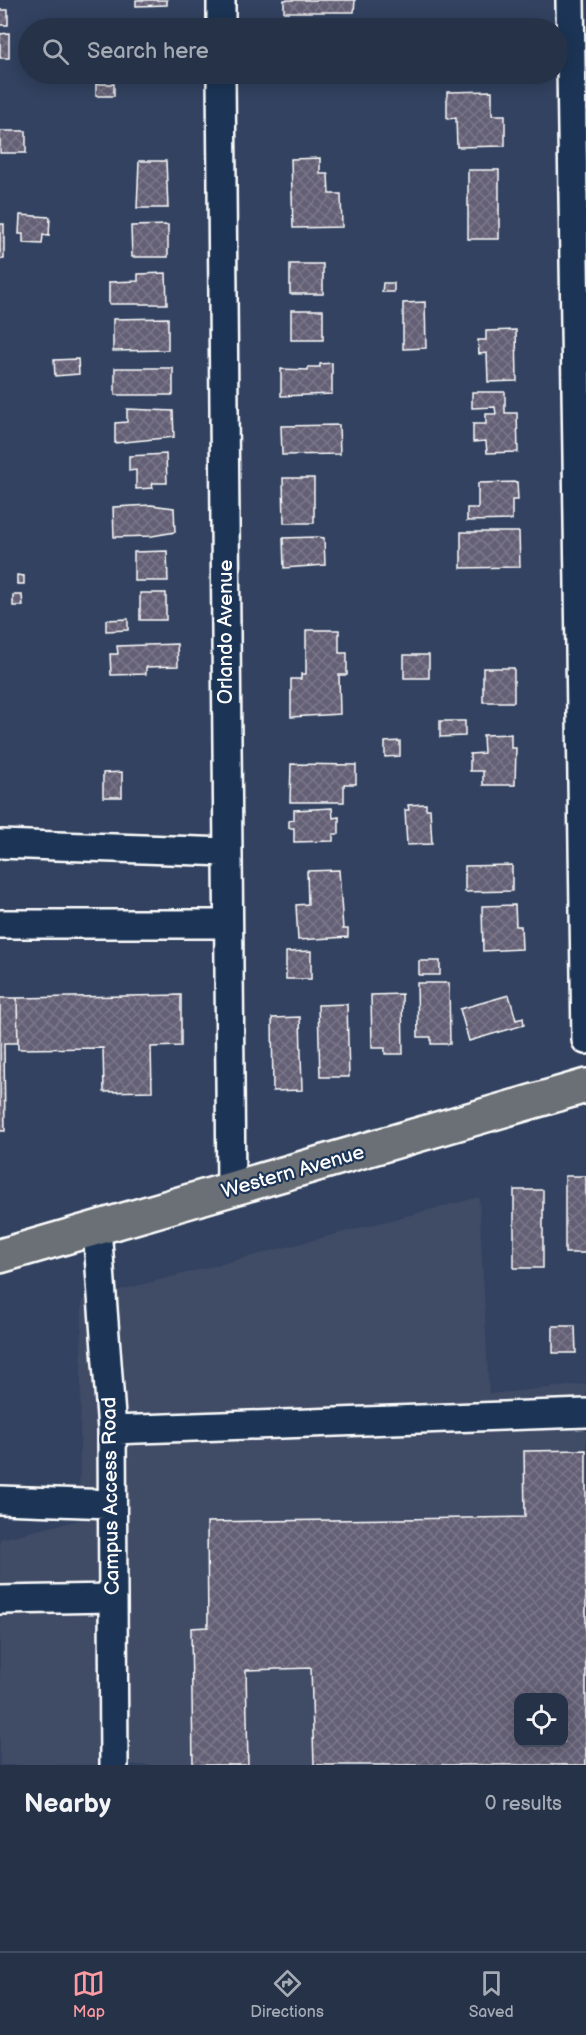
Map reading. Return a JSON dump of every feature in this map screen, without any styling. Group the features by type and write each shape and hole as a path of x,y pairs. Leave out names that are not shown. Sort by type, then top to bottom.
{"main road":[{"name":"Western Avenue","path":"0,1256 586,1086"}],"street":[{"path":"221,0 221,18"},
{"path":"570,0 586,1040"},
{"name":"Orlando Avenue","path":"221,84 231,1190"},
{"path":"0,844 228,852"},
{"path":"0,924 228,924"},
{"name":"Campus Access Road","path":"98,1228 112,1430 114,1765"},
{"path":"112,1430 586,1413"},
{"path":"0,1500 112,1504"},
{"path":"0,1600 113,1598"}],"shaded area":[{"path":"479,1197 489,1394 586,1384 586,1765 0,1765 0,1539 79,1520 82,1300"}],"building":[{"path":"136,0 167,0 167,5 136,6"},
{"path":"284,0 355,0 354,12 284,12"},
{"path":"0,10 8,10 8,25 0,25"},
{"path":"9,33 9,58 0,58 0,34"},
{"path":"96,84 114,84 114,96 96,96"},
{"path":"492,91 492,115 505,115 505,146 457,147 456,118 447,119 447,92"},
{"path":"0,131 26,131 26,153 0,153"},
{"path":"320,158 320,174 328,174 329,194 341,194 342,227 293,228 291,159"},
{"path":"139,161 166,161 168,208 137,208"},
{"path":"468,170 499,170 499,239 468,239"},
{"path":"20,215 50,217 49,236 43,235 42,244 23,243 23,234 19,234"},
{"path":"0,224 4,224 4,259 0,259"},
{"path":"168,225 168,257 132,257 131,226"},
{"path":"290,264 323,264 323,294 290,294"},
{"path":"166,273 167,304 109,304 109,282 138,281 138,274"},
{"path":"383,283 394,283 394,292 382,292"},
{"path":"425,302 426,348 403,349 403,303"},
{"path":"291,310 323,310 323,340 291,340"},
{"path":"168,318 168,350 113,351 113,319"},
{"path":"516,330 517,381 488,382 487,353 479,354 478,340 486,340 486,331"},
{"path":"78,359 79,374 55,376 54,360"},
{"path":"332,363 332,394 281,396 281,369 308,370 308,367 320,367 320,364"},
{"path":"115,368 173,368 173,395 115,395"},
{"path":"472,392 505,392 505,413 517,413 518,452 487,453 486,441 473,442 473,424 486,424 486,414 496,414 495,407 472,408"},
{"path":"127,409 173,411 174,437 115,443 115,423 127,422"},
{"path":"339,425 340,454 282,455 281,426"},
{"path":"166,454 167,483 152,483 153,488 136,489 136,470 129,471 129,456"},
{"path":"283,478 314,478 314,523 284,523"},
{"path":"517,482 518,500 512,500 512,520 467,521 467,508 478,508 478,483"},
{"path":"151,505 174,508 175,532 152,536 114,537 113,507"},
{"path":"461,532 519,532 520,567 461,568"},
{"path":"283,538 324,538 325,565 284,568"},
{"path":"167,551 168,581 134,581 134,552"},
{"path":"17,575 24,576 24,584 17,584"},
{"path":"140,593 166,593 166,620 140,620"},
{"path":"13,595 22,595 23,606 13,606"},
{"path":"128,619 128,630 106,631 106,620"},
{"path":"306,630 339,630 339,653 347,653 347,675 339,675 340,714 291,717 291,679 301,679 301,674 306,674"},
{"path":"177,644 178,666 146,667 146,674 111,675 110,654 118,654 117,646"},
{"path":"404,655 429,655 429,678 404,678"},
{"path":"483,668 514,668 514,702 483,702"},
{"path":"440,721 465,721 465,736 440,737"},
{"path":"511,734 511,748 516,748 515,785 483,785 483,771 470,771 470,754 484,753 483,735"},
{"path":"400,741 400,756 385,757 385,742"},
{"path":"291,764 356,765 356,784 344,784 344,802 290,802"},
{"path":"122,772 122,797 103,797 103,773"},
{"path":"426,804 426,809 430,809 432,844 407,845 405,810 409,810 408,805"},
{"path":"332,808 333,818 339,817 339,834 333,834 333,841 294,842 294,828 289,828 289,821 294,820 294,810"},
{"path":"512,865 512,891 465,892 465,866"},
{"path":"339,870 343,929 348,929 348,937 298,940 296,905 308,904 307,871"},
{"path":"515,905 516,926 521,926 522,949 483,951 482,906"},
{"path":"311,951 311,979 286,979 286,952"},
{"path":"419,961 440,961 440,975 419,975"},
{"path":"417,983 449,983 450,1044 431,1044 431,1037 418,1037"},
{"path":"402,994 403,1054 385,1054 385,1048 372,1048 371,995"},
{"path":"181,995 181,1046 151,1047 152,1091 104,1092 103,1048 18,1049 17,998"},
{"path":"509,995 516,1020 523,1018 524,1025 469,1041 460,1009"},
{"path":"0,998 17,998 18,1043 4,1043 5,1131 0,1131"},
{"path":"347,1004 349,1077 320,1077 318,1005"},
{"path":"300,1017 302,1090 273,1091 272,1018"},
{"path":"565,1176 586,1176 586,1253 565,1253"},
{"path":"514,1190 543,1190 543,1268 514,1268"},
{"path":"553,1326 575,1326 576,1353 553,1353"},
{"path":"586,1450 586,1765 314,1765 311,1668 246,1670 248,1765 193,1765 191,1628 208,1627 207,1522 525,1517 524,1451"}]}
